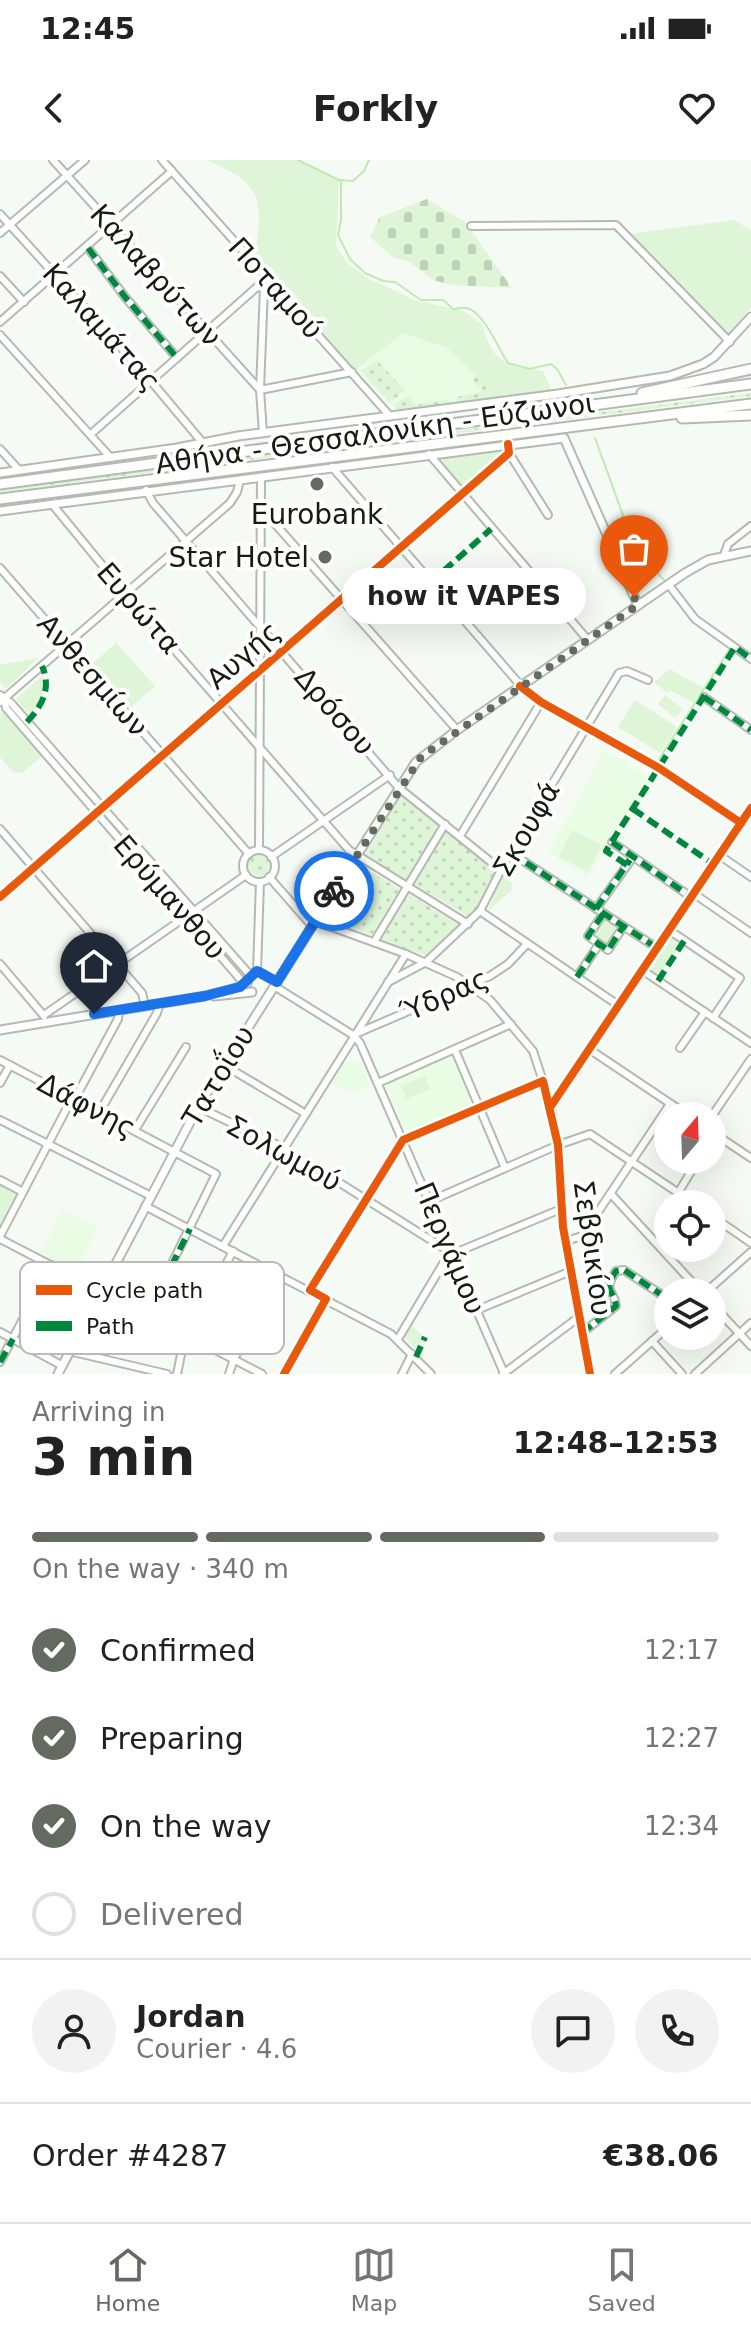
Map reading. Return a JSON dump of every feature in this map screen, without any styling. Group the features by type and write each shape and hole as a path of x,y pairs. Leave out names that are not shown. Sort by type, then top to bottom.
{"highway":[{"path":"608,402 672,384 751,369"},
{"name":"Αθήνα - Θεσσαλονίκη - Εύζωνοι","path":"0,484 751,384"},
{"name":"Αθήνα - Θεσσαλονίκη - Εύζωνοι","path":"0,499 751,404"},
{"path":"629,419 751,415"}],"main road":[{"path":"0,473 670,376 703,364 730,342 751,317"},
{"path":"0,511 429,454 508,449 564,438 638,605"},
{"name":"Τατοΐου","path":"116,1262 198,1107 355,856 421,757 587,639 700,564 724,555 751,551"},
{"path":"205,996 240,987 251,976 276,984"},
{"name":"Ερύμανθου","path":"251,976 252,992 265,1000"},
{"path":"0,1030 45,1018 252,992"},
{"name":"Τατοΐου","path":"58,1374 67,1354"}],"street":[{"name":"Καλαβρύτων","path":"53,160 260,390"},
{"path":"0,233 85,160"},
{"name":"Ποταμού","path":"162,160 267,284 390,416"},
{"path":"0,322 88,248 172,171"},
{"name":"Καλαμάτας","path":"0,214 202,442"},
{"path":"471,226 616,225 730,342"},
{"path":"88,248 177,358"},
{"path":"0,276 24,302"},
{"path":"91,434 257,287 267,284 260,390 263,433"},
{"path":"0,335 111,458"},
{"path":"260,390 352,372"},
{"path":"0,449 19,470"},
{"path":"508,449 548,515"},
{"name":"Αυγής","path":"0,897 400,548 508,449"},
{"path":"429,454 587,639"},
{"path":"332,467 520,686 541,702 659,768 741,823"},
{"path":"259,850 261,477"},
{"path":"1,699 230,503 240,480"},
{"name":"Δρόσου","path":"146,490 153,503 399,788 501,870"},
{"name":"Ευρώτα","path":"52,504 125,593 355,856 468,924"},
{"path":"261,507 457,730"},
{"path":"724,555 728,544 751,526"},
{"name":"Ανθεσμίων","path":"0,568 249,854"},
{"path":"669,585 695,619 751,659"},
{"name":"Σκουφά","path":"388,982 426,962 480,911 501,870 619,673 627,671 648,680"},
{"path":"704,697 751,730"},
{"name":"Ερύμανθου","path":"1,699 251,976 241,980 100,810"},
{"path":"460,836 541,702"},
{"path":"271,857 390,775"},
{"path":"551,1106 719,855 741,823 748,818 751,808"},
{"path":"374,942 445,824"},
{"path":"0,829 119,965 142,993 145,1005"},
{"path":"612,842 751,933"},
{"path":"259,850 249,854 243,864 246,875 260,882"},
{"path":"259,850 271,857 274,868 269,877 260,882"},
{"path":"511,853 657,948"},
{"path":"719,855 751,877"},
{"path":"596,909 633,857"},
{"path":"0,964 45,1018 246,875"},
{"path":"269,877 313,924"},
{"path":"251,976 260,882"},
{"path":"480,911 618,1005"},
{"path":"603,914 588,936 608,950 623,927"},
{"name":"Σεβδικίου","path":"313,924 406,954 471,986 490,1000 533,1051 551,1106 558,1145 561,1209 590,1374"},
{"path":"669,930 740,978 713,1018"},
{"name":"Ύδρας","path":"353,1035 471,986 508,964 527,944"},
{"path":"577,977 599,944"},
{"name":"Σκουφά","path":"223,1246 406,954"},
{"path":"642,970 751,1043"},
{"name":"Περγάμου","path":"276,984 353,1035 360,1043 504,1373"},
{"path":"100,1111 160,1003"},
{"path":"46,1262 0,1237 118,1019 119,1010"},
{"path":"680,1048 705,1012"},
{"path":"378,1083 511,1024"},
{"path":"135,1130 186,1047"},
{"path":"589,1049 667,1102"},
{"path":"455,1050 505,1168"},
{"path":"722,1102 751,1059"},
{"name":"Δάφνης","path":"0,1060 217,1176 190,1229"},
{"path":"0,1083 10,1065"},
{"path":"224,1065 306,1114"},
{"path":"546,1089 563,1089"},
{"name":"Σολωμού","path":"198,1107 284,1148 450,1252"},
{"path":"0,1120 151,1196"},
{"path":"566,1241 582,1236 654,1128"},
{"path":"430,1201 558,1145 593,1134 674,1190"},
{"path":"310,1290 403,1140"},
{"path":"726,1143 751,1158"},
{"path":"0,1180 23,1192"},
{"path":"611,1194 691,1278"},
{"path":"145,1206 255,1262"},
{"path":"398,1339 450,1252 457,1252 561,1209"},
{"path":"726,1226 751,1243"},
{"path":"173,1262 190,1229"},
{"path":"227,1262 233,1251"},
{"path":"720,1278 751,1252"},
{"path":"582,1333 616,1306 609,1286 619,1270 654,1290"},
{"path":"477,1310 571,1271"},
{"path":"284,1277 398,1339 431,1374"},
{"path":"284,1374 326,1299"},
{"path":"504,1373 579,1317"},
{"path":"726,1320 751,1346"},
{"path":"695,1374 751,1323"},
{"path":"0,1362 20,1326"},
{"path":"0,1332 20,1343"},
{"path":"615,1374 652,1341 682,1374"},
{"path":"41,1354 61,1365"},
{"path":"82,1354 167,1374"},
{"path":"177,1374 181,1354"},
{"path":"224,1354 262,1374"},
{"path":"229,1374 236,1354"},
{"path":"402,1374 412,1354"},
{"path":"515,1365 522,1374"}],"shaded area":[{"path":"394,327 452,345 489,387 491,401 399,413 350,362"},
{"path":"604,751 627,762 630,771 635,769 651,777 617,830 611,832 612,838 587,878 549,852"},
{"path":"453,1055 473,1105 407,1134 385,1084"},
{"path":"345,1062 360,1062 371,1087 352,1093 332,1083"},
{"path":"62,1210 98,1227 81,1262 59,1262 41,1253"}],"green space":[{"path":"207,160 298,160 339,180 336,246 346,262 367,278 415,300 463,311 482,324 496,355 510,364 543,371 552,392 490,400 488,387 447,348 403,333 352,372 255,265 259,212 251,189 242,179"},
{"path":"427,199 465,222 512,288 451,285 433,280 408,261 394,258 370,237 380,217"},
{"path":"734,220 751,230 751,307 728,335 629,234"},
{"path":"377,360 404,390 390,403 361,371"},
{"path":"476,375 488,387 490,400 454,405 457,397 480,392 482,388 472,382"},
{"path":"751,393 751,396 0,492 0,489"},
{"path":"408,396 416,405 448,399 451,405 399,412 393,405"},
{"path":"502,451 462,486 441,461 442,458"},
{"path":"116,643 155,686 131,707 92,664"},
{"path":"38,658 6,689 0,682 0,665"},
{"path":"670,669 703,688 693,703 670,690 667,693 654,682"},
{"path":"43,675 43,696 30,715 16,699"},
{"path":"665,695 683,709 675,718 658,704"},
{"path":"635,700 677,727 660,753 618,727"},
{"path":"3,711 42,756 22,773 13,772 0,757 0,714"},
{"path":"402,793 440,824 406,880 365,856"},
{"path":"447,829 497,870 478,909 469,917 414,884"},
{"path":"572,830 601,845 588,872 559,857"},
{"path":"255,854 263,854 270,865 263,876 255,876 248,869 248,861"},
{"path":"360,865 400,889 372,935 328,919"},
{"path":"503,874 511,880 512,890 487,912"},
{"path":"408,894 460,925 427,956 381,939"},
{"path":"603,917 620,928 607,948 590,936"},
{"path":"672,936 682,942 658,977 648,971"},
{"path":"425,1076 430,1089 406,1099 401,1085"},
{"path":"0,1186 17,1194 0,1226"},
{"path":"410,1324 423,1336 417,1351 404,1337"}],"waterway":[{"path":"298,160 339,180 353,181 364,171 369,160"},
{"path":"341,180 338,235 350,259 365,273 383,281 395,282 421,300 443,300 453,309 472,310 484,323 508,363 530,369 551,364 566,385"},
{"path":"595,438 636,551 665,581"},
{"path":"659,759 729,650"},
{"path":"667,769 671,771"},
{"path":"676,775 682,779"},
{"path":"685,781 727,810"}],"marked path":[{"path":"88,248 177,358"},
{"path":"430,583 491,529"},
{"path":"456,613 482,589"},
{"path":"627,865 606,851 735,647 751,659"},
{"path":"27,722 37,710 46,689 42,666"},
{"path":"704,697 751,730"},
{"path":"633,809 713,864"},
{"path":"612,842 691,897"},
{"path":"511,853 657,948"},
{"path":"596,909 630,860"},
{"path":"603,914 588,936 608,950 623,927"},
{"path":"658,981 684,941"},
{"path":"577,977 599,944"},
{"path":"173,1262 190,1229"},
{"path":"582,1333 616,1306 609,1287 616,1271 624,1270 654,1290"},
{"path":"416,1357 425,1337"},
{"path":"0,1362 13,1339"}],"cycle path":[{"path":"0,897 509,453 508,444"},
{"path":"520,686 541,702 659,768 741,823"},
{"path":"551,1106 751,808"},
{"path":"284,1374 326,1299 310,1290 403,1140 543,1081 558,1145 563,1227 590,1374"}],"way so far":[{"path":"334,891 421,757 638,605 634,597"}],"place":[{"name":"Eurobank","path":"317,484"},
{"name":"Star Hotel","path":"325,557"},
{"name":"how it VAPES","path":"634,597"}],"route":[{"path":"94,1014 205,996 244,986 250,975 257,971 277,982 334,891"}]}
